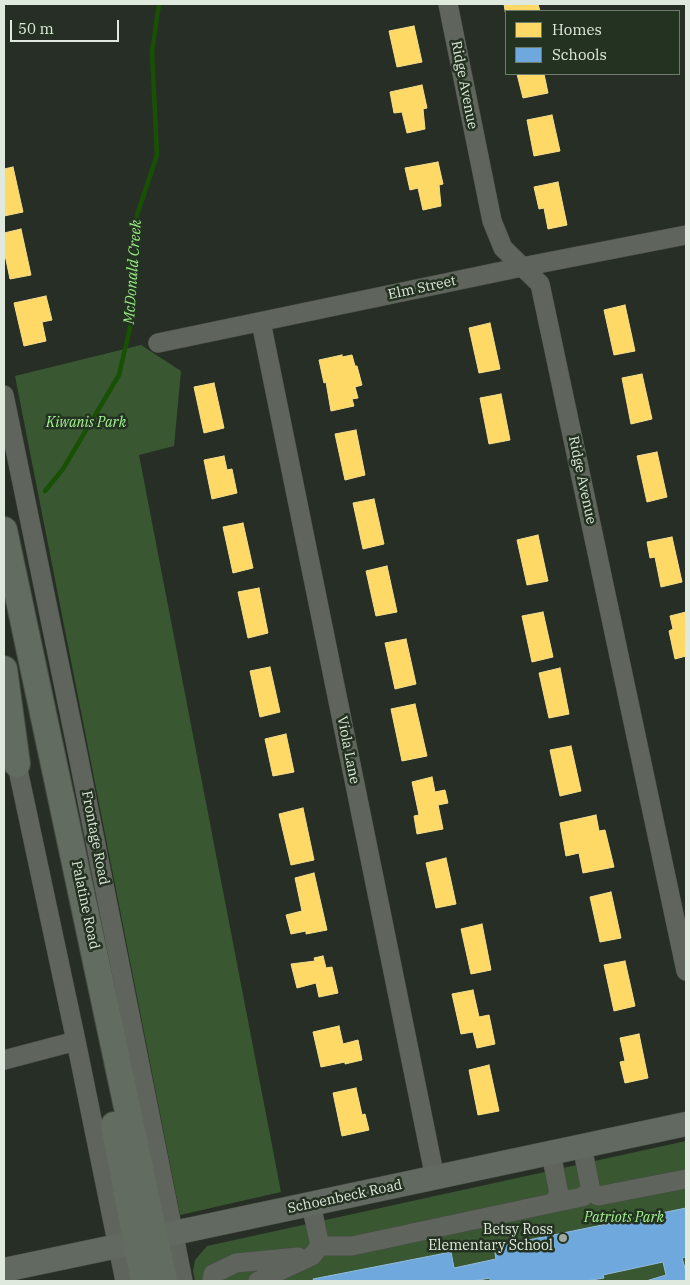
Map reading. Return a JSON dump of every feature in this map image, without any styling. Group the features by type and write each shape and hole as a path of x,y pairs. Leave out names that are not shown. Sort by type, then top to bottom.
{"highway":[{"name":"Palatine Road","path":"4,530 146,1240 144,1281"},
{"name":"Palatine Road","path":"4,601 88,992 146,1240 164,1281"},
{"path":"4,669 17,764"}],"main road":[{"name":"Schoenbeck Road","path":"4,1270 686,1124"}],"street":[{"name":"Ridge Avenue","path":"448,4 492,221 503,248 540,284 686,972"},
{"name":"Elm Street","path":"158,343 522,267 686,235"},
{"name":"Viola Lane","path":"261,322 435,1178"},
{"name":"Frontage Road","path":"4,395 77,750 146,1240 125,1281"},
{"name":"Frontage Road","path":"4,709 76,1041 146,1240 182,1281"},
{"path":"4,1060 76,1041"},
{"path":"582,1146 591,1191 598,1196 686,1179"},
{"path":"551,1153 559,1194 553,1203"},
{"path":"212,1281 213,1274 236,1263 352,1246 582,1197 591,1191"},
{"path":"312,1204 316,1251"},
{"path":"258,1281 316,1251"}],"green space":[{"name":"Kiwanis Park","path":"141,345 181,371 174,446 139,455 281,1192 180,1215 15,376"},
{"name":"Patriots Park","path":"686,1141 686,1281 195,1281 193,1271 195,1260 207,1246"}],"building: Homes":[{"path":"504,4 538,4 540,10 505,10"},
{"path":"414,26 422,62 397,67 389,31"},
{"path":"517,75 544,75 548,93 523,98"},
{"path":"422,85 427,108 423,109 425,129 407,133 402,112 394,113 390,92"},
{"path":"552,115 560,151 534,156 527,120"},
{"path":"438,162 443,184 439,185 441,206 423,210 418,188 410,190 405,168"},
{"path":"13,167 23,212 4,216 4,169"},
{"path":"558,182 567,225 548,229 544,208 539,209 534,187"},
{"path":"21,229 31,275 10,279 4,250 4,233"},
{"path":"46,296 52,320 42,322 46,341 24,346 14,303"},
{"path":"625,305 635,351 614,355 604,310"},
{"path":"490,323 500,369 479,373 469,328"},
{"path":"342,355 342,357 352,355 362,385 355,387 358,398 352,399 354,406 331,411 326,382 324,383 319,360"},
{"path":"642,374 652,419 631,424 622,378"},
{"path":"214,383 224,428 204,433 194,387"},
{"path":"501,394 510,440 489,444 480,398"},
{"path":"356,430 365,475 345,480 335,434"},
{"path":"657,452 667,497 647,502 637,456"},
{"path":"224,456 227,470 232,469 237,493 212,499 204,460"},
{"path":"374,499 384,544 363,549 353,503"},
{"path":"243,523 253,568 233,573 223,527"},
{"path":"538,535 548,581 527,585 517,540"},
{"path":"672,537 682,582 661,587 655,557 650,558 647,542"},
{"path":"387,566 397,612 376,616 366,571"},
{"path":"259,588 268,633 248,638 238,592"},
{"path":"543,612 553,657 532,662 522,616"},
{"path":"686,612 686,656 675,659 669,631 673,629 670,616"},
{"path":"406,639 416,684 395,689 385,643"},
{"path":"270,667 280,712 260,717 250,671"},
{"path":"560,668 569,714 549,718 539,673"},
{"path":"415,704 427,756 402,761 391,709"},
{"path":"286,734 294,772 273,776 265,739"},
{"path":"571,746 581,791 560,796 550,750"},
{"path":"432,777 435,792 445,790 448,803 438,805 443,829 417,834 414,816 419,815 412,782"},
{"path":"303,808 314,860 291,865 279,814"},
{"path":"596,815 599,831 605,830 614,867 583,873 579,853 566,856 560,823"},
{"path":"446,858 456,904 436,908 426,863"},
{"path":"314,873 327,930 306,934 306,931 291,934 286,915 302,911 295,878"},
{"path":"611,892 621,938 600,942 590,897"},
{"path":"482,924 491,970 471,974 461,929"},
{"path":"323,956 326,968 332,967 338,993 319,997 316,983 297,988 291,964 315,961 314,958"},
{"path":"625,961 635,1006 614,1011 604,965"},
{"path":"473,990 479,1017 489,1015 495,1044 477,1048 473,1032 461,1034 452,994"},
{"path":"339,1026 343,1044 358,1040 362,1060 321,1067 313,1032"},
{"path":"639,1034 648,1078 625,1083 620,1062 625,1061 620,1038"},
{"path":"489,1065 499,1111 478,1115 469,1070"},
{"path":"356,1088 362,1115 365,1114 369,1130 342,1136 333,1093"}],"building: Schools":[{"path":"686,1208 686,1257 682,1258 686,1271 686,1281 646,1281 666,1275 663,1262 603,1275 604,1278 586,1281 490,1281 490,1278 473,1281 314,1281 313,1279 451,1252 454,1268 496,1259 494,1247"}],"waterway":[{"name":"McDonald Creek","path":"45,491 63,469 119,375 130,328 137,215 157,155 152,52 159,4"}],"place":[{"name":"Betsy Ross Elementary School","path":"563,1238"}]}
